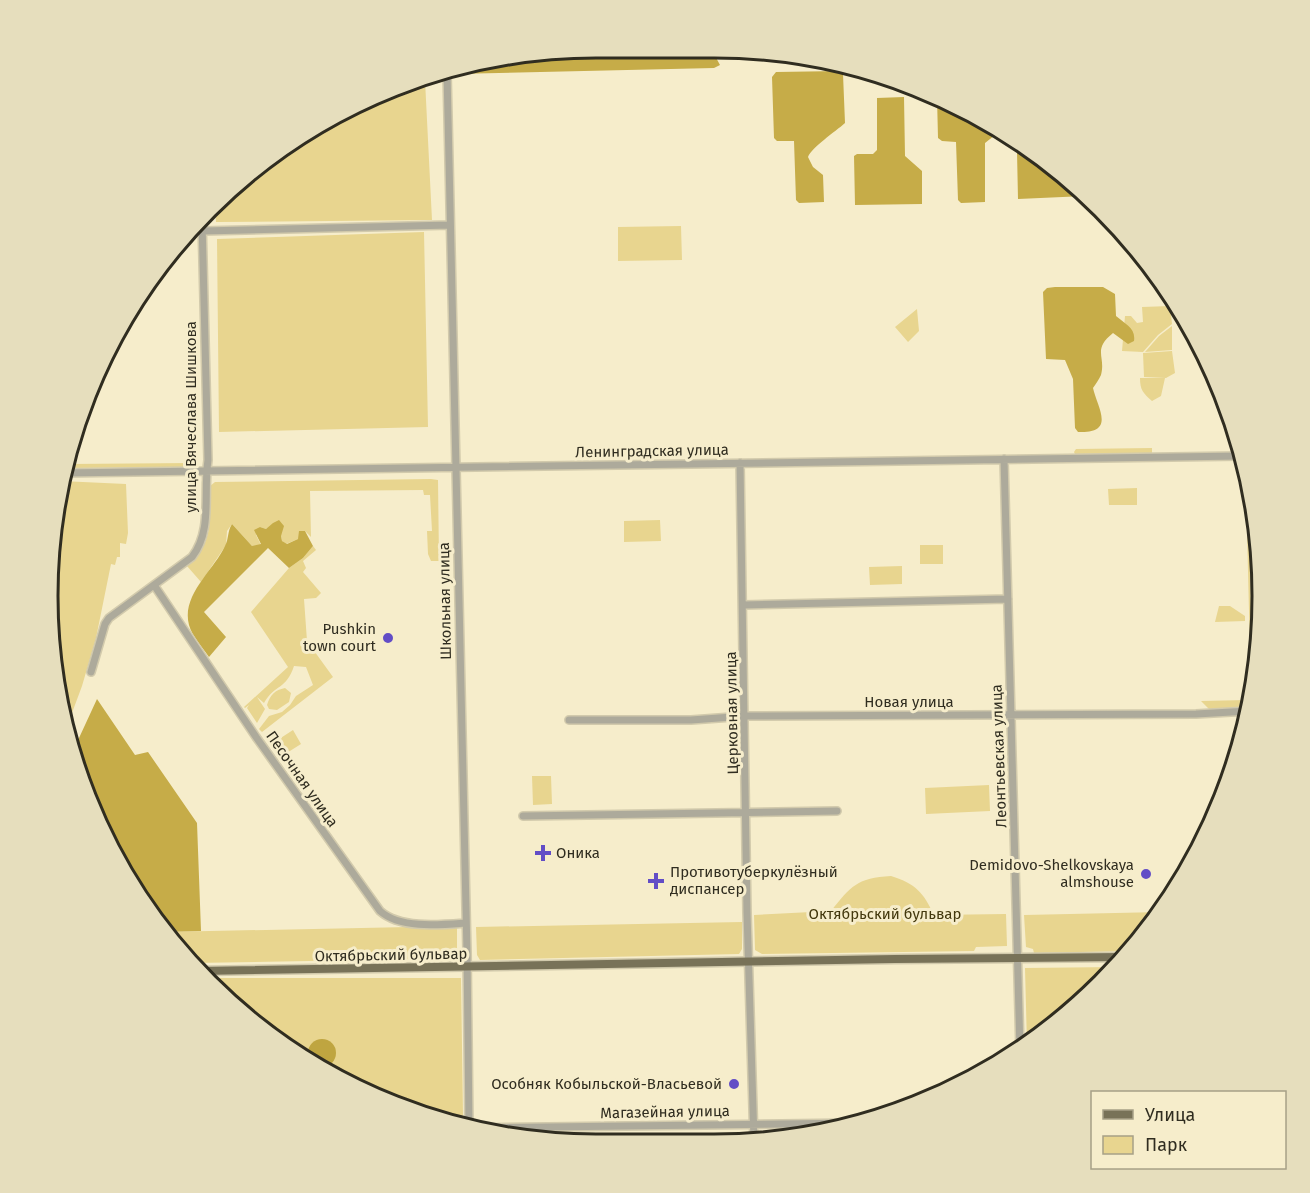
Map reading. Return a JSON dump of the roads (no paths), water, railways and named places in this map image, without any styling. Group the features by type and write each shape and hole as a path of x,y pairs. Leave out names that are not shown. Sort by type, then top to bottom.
{"main road":[{"name":"Октябрьский бульвар","path":"210,971 1112,957"}],"street":[{"name":"Школьная улица","path":"447,80 471,1119"},
{"path":"203,231 450,225"},
{"name":"улица Вячеслава Шишкова","path":"91,672 109,618 192,557 200,547 205,523 208,460 203,231"},
{"name":"Ленинградская улица","path":"73,473 1233,456"},
{"name":"Леонтьевская улица","path":"1004,459 1020,1038"},
{"name":"Церковная улица","path":"740,463 754,1133"},
{"name":"Песочная улица","path":"154,585 261,744 380,912 403,924 466,923"},
{"path":"743,606 1008,599"},
{"name":"Новая улица","path":"568,720 691,720 746,716 1196,714 1239,712"},
{"path":"522,816 837,811"},
{"name":"Магазейная улица","path":"511,1127 821,1123"}],"place":[{"name":"Pushkin town court","path":"388,638"},
{"name":"Оника","path":"543,853"},
{"name":"Demidovo-Shelkovskaya almshouse","path":"1146,874"},
{"name":"Противотуберкулёзный диспансер","path":"656,881"},
{"name":"Особняк Кобыльской-Власьевой","path":"734,1084"}]}
